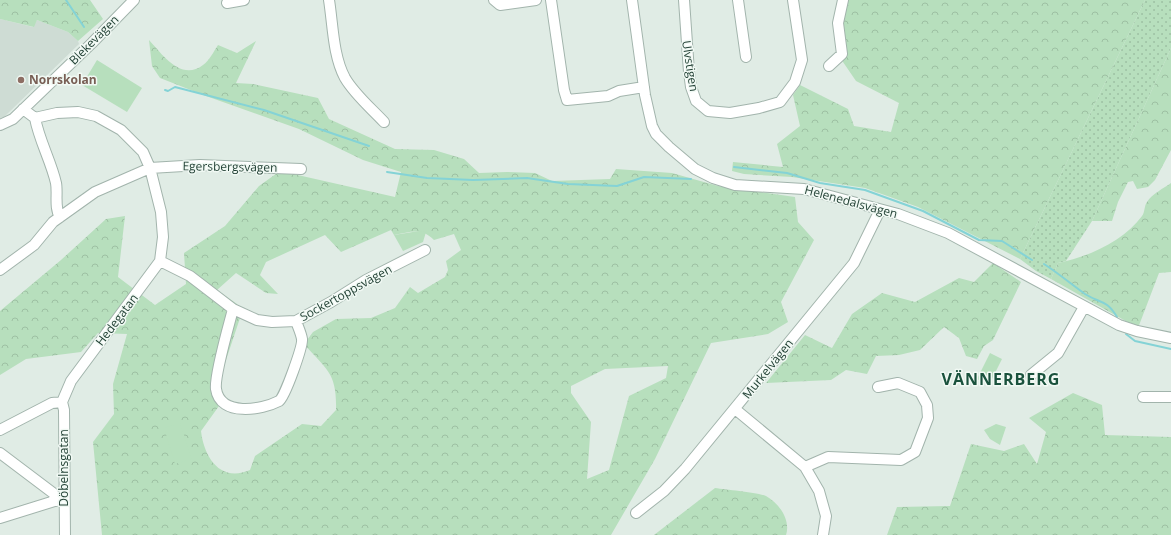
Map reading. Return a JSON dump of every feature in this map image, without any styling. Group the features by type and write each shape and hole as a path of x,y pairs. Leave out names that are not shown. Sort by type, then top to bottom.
{"street":[{"name":"Blekevägen","path":"0,125 13,119 92,43 134,0"},
{"path":"227,3 244,0"},
{"path":"329,0 338,59 345,78 356,94 384,122"},
{"path":"494,0 500,4 536,0"},
{"path":"551,0 567,100 608,96 619,91 644,87"},
{"name":"Helenedalsvägen","path":"632,0 648,113 656,134 687,163 704,174 735,184 804,190 898,214 948,233 1084,307 1131,329 1171,338"},
{"name":"Ulvstigen","path":"684,0 689,72 691,87 696,101 708,111 730,113 759,108 780,102 795,82 802,60 793,0"},
{"path":"738,0 746,56"},
{"path":"829,66 842,54 838,23 843,0"},
{"path":"23,109 34,118 53,173 58,193 57,210 60,217"},
{"name":"Hedegatan","path":"34,118 57,113 78,112 96,116 121,130 142,152 150,168 161,212 163,237 160,261 71,380 62,402"},
{"name":"Egersbergsvägen","path":"0,270 34,245 60,217 95,192 150,168 200,165 301,169"},
{"name":"Murkelvägen","path":"636,513 664,491 685,469 854,264 880,210"},
{"name":"Sockertoppsvägen","path":"160,261 190,276 233,309 257,320 272,322 296,321 331,302 366,280 425,250"},
{"path":"1031,375 1058,353 1084,307"},
{"path":"233,309 217,377 216,390 222,400 232,407 245,410 279,400 286,393 302,340 296,321"},
{"path":"805,466 828,458 901,460 915,452 928,418 928,406 920,392 898,383 878,387"},
{"path":"1143,397 1171,397"},
{"path":"0,430 52,403 62,402"},
{"name":"Döbelnsgatan","path":"62,402 64,410 60,500 65,535"},
{"path":"735,410 805,466 819,491 826,516 822,535"},
{"path":"0,453 60,500 0,518"}],"shaded area":[{"name":"Norrskolan","path":"0,19 33,27 37,20 68,32 78,41 79,44 4,117 0,118"}],"green space":[{"path":"0,0 90,0 103,19 78,41 68,32 37,20 34,27 0,19"},
{"path":"846,0 1145,0 1020,259 918,207 865,188 792,177 744,174 732,171 733,162 783,167 777,144 800,126 793,95 800,85 848,109 854,126 891,132 899,103 856,81 843,62 844,46 842,32"},
{"path":"1145,0 1171,0 1171,48 1092,221 1066,261 1058,263 1051,279 1036,271 1020,259"},
{"path":"149,40 166,59 180,68 187,70 195,69 203,65 218,45 237,53 256,41 236,83 253,84 318,98 329,119 395,149 434,150 464,159 479,173 535,173 552,181 610,179 616,169 672,173 718,186 795,197 798,222 814,240 781,302 788,322 768,334 711,343 655,459 611,535 102,535 93,442 114,414 113,384 127,334 98,333 81,352 26,359 0,375 0,311 61,260 106,219 125,216 118,277 155,305 186,284 184,253 225,226 259,186 280,171 395,197 401,172 363,160 299,129 160,78 152,66","holes":["391,230 394,235 411,232 425,233 434,240 454,234 461,250 446,261 448,270 445,277 418,293 410,287 395,308 371,318 336,319 313,332 304,344 329,373 335,388 336,398 336,410 321,426 302,424 255,456 250,470 239,473 230,473 215,465 206,450 201,431 219,406 216,401 221,375 240,318 237,304 217,290 236,273 266,293 278,294 260,275 266,262 325,235 341,252","668,366 666,378 629,396 609,470 587,479 591,422 571,393 571,386 605,369"]},
{"path":"1171,48 1171,150 1155,180 1148,187 1137,189 1133,181 1128,182 1118,202 1112,221 1092,221"},
{"path":"97,60 142,88 127,112 82,85"},
{"path":"1171,183 1171,272 1159,273 1138,328 1051,279 1058,263 1093,252 1126,233 1142,216 1149,199"},
{"path":"419,231 426,232 423,242 403,251 394,235"},
{"path":"993,263 1021,282 993,340 984,346 977,359 966,356 959,338 944,327 920,350 899,355 876,356 867,374 846,370 831,380 766,383 805,335 832,348 852,314 882,293 915,302 959,278 974,282"},
{"path":"990,353 1002,359 989,385 977,379"},
{"path":"1073,393 1102,405 1105,435 1171,437 1171,535 887,535 897,507 950,506 971,444 1004,451 1024,444 1037,464 1046,432 1029,418"},
{"path":"180,423 192,459 175,464 164,428"},
{"path":"996,424 1006,427 1000,445 990,439 984,430"},
{"path":"715,488 756,493 771,499 783,512 787,524 786,535 654,535"}],"waterway":[{"path":"66,0 84,27"},
{"path":"165,90 168,91 175,87 264,110 369,146"},
{"path":"734,167 787,173 820,183 865,190 923,211 979,240 1002,241 1032,260"},
{"path":"387,172 427,178 473,180 527,178 568,184 617,186 644,177 691,179"},
{"path":"1044,264 1085,294 1106,304 1117,317"},
{"path":"1126,334 1135,341 1171,349"}],"place":[{"name":"Norrskolan","path":"21,80"}],"district":[{"name":"VÄNNERBERG","path":"1001,379"}]}
